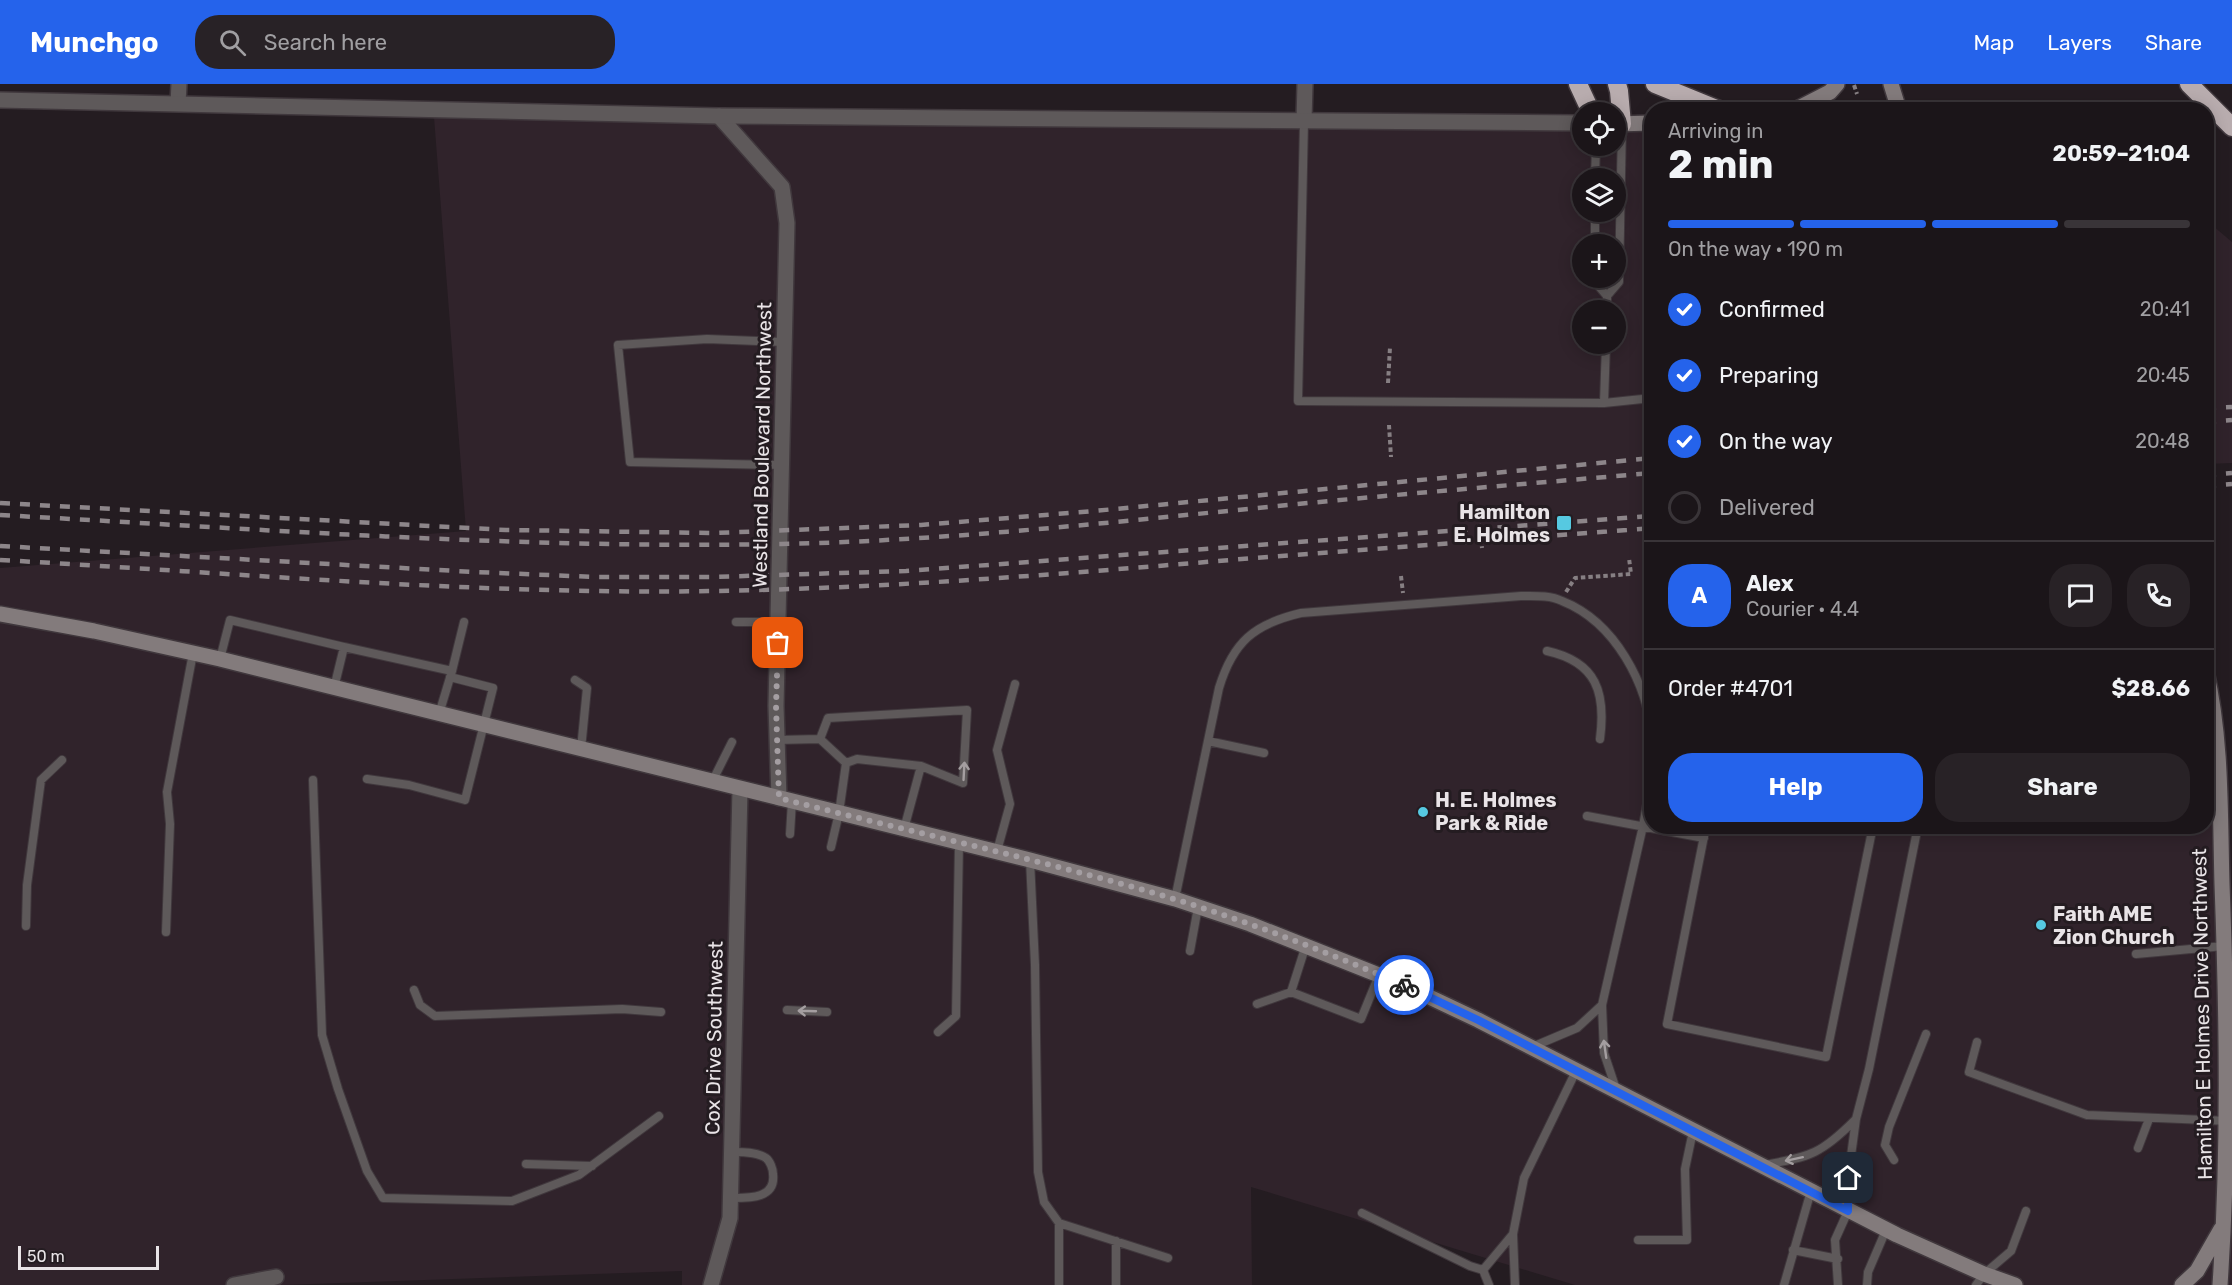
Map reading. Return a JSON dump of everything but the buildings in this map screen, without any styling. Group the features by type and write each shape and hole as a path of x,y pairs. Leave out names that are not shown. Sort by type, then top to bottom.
{"highway":[{"path":"1578,84 1586,102"},
{"path":"1617,84 1619,102"},
{"path":"1655,84 1699,102"},
{"path":"2189,84 2207,102"},
{"path":"2214,109 2232,127"}],"main road":[{"path":"1810,102 1830,92 1837,84"},
{"path":"1891,84 1897,102"},
{"path":"1626,124 1644,123"},
{"path":"0,614 94,631 220,659 997,851 1198,907 1306,945 1478,1020 1980,1279 2015,1285"},
{"name":"Hamilton E Holmes Drive Northwest","path":"2214,735 2218,767 2227,936 2229,1121 2220,1285"},
{"path":"2182,1285 2197,1271 2224,1224"}],"street":[{"path":"178,103 179,84"},
{"path":"1304,120 1305,84"},
{"path":"0,100 719,116 1572,123"},
{"name":"Westland Boulevard Northwest","path":"719,116 782,187 787,223 776,740 785,800"},
{"name":"Cox Drive Southwest","path":"711,1285 730,1218 740,789"},
{"path":"234,1285 276,1277"}],"lane":[{"path":"1304,120 1298,401 1604,404 1644,399"},
{"path":"1607,300 1607,296 1619,282 1619,156"},
{"path":"1600,288 1607,296"},
{"path":"781,465 630,462 618,345 707,339 784,342"},
{"path":"1604,404 1606,354"},
{"path":"1175,900 1219,688 1226,667 1237,646 1255,631 1275,619 1301,613 1521,596 1542,596 1561,600 1581,610 1602,627 1621,651 1636,678 1644,700"},
{"path":"220,659 230,620 451,674 493,688 465,800 409,785 367,779"},
{"path":"439,714 464,622"},
{"path":"736,622 779,622"},
{"path":"334,688 344,647"},
{"path":"1547,651 1557,654 1592,675 1603,704 1600,739"},
{"path":"166,933 170,824 167,792 193,653"},
{"path":"575,680 587,688 581,749"},
{"path":"997,851 1010,804 997,750 1016,684"},
{"path":"820,739 828,718 967,710 963,783 921,766 857,759 846,763"},
{"path":"776,740 820,739 846,763"},
{"path":"1208,741 1264,753"},
{"path":"712,782 732,742"},
{"path":"26,926 27,885 41,780 62,760"},
{"path":"831,847 839,813 846,763"},
{"path":"904,829 921,766"},
{"path":"313,780 322,1035 338,1089 368,1171 384,1198 512,1201 579,1175 659,1116"},
{"path":"785,800 790,834"},
{"path":"1587,816 1643,826"},
{"path":"1617,1092 1604,1053 1602,1005 1644,821"},
{"path":"1684,834 1704,838"},
{"path":"1705,834 1667,1024 1826,1057 1872,834"},
{"path":"1838,1285 1835,1240 1848,1211 1848,1178 1857,1119 1916,834"},
{"path":"938,1032 956,1016 958,842"},
{"path":"1030,860 1035,964 1038,1172 1044,1202 1059,1223 1059,1285"},
{"path":"1190,951 1198,907"},
{"path":"2136,954 2227,936"},
{"path":"1291,992 1306,945"},
{"path":"1257,1004 1291,992 1361,1019 1379,975"},
{"path":"414,990 420,1005 435,1016 622,1009 661,1012"},
{"path":"1531,1048 1577,1028 1602,1005"},
{"path":"787,1010 827,1012"},
{"path":"1894,1160 1885,1145 1889,1127 1926,1034"},
{"path":"1977,1042 1969,1072 2087,1115 2229,1121"},
{"path":"1515,1285 1513,1234 1524,1178 1576,1071"},
{"path":"1760,1165 1810,1156 1834,1142 1857,1119"},
{"path":"2139,1148 2149,1119"},
{"path":"1638,1240 1687,1240 1684,1168 1693,1131"},
{"path":"731,1198 765,1195 772,1188 774,1177 772,1167 766,1158 733,1152"},
{"path":"526,1164 592,1166"},
{"path":"1784,1285 1810,1191"},
{"path":"1980,1279 2011,1251 2026,1211"},
{"path":"1362,1213 1470,1266 1483,1270"},
{"path":"1059,1223 1167,1258"},
{"path":"1867,1285 1868,1272 1886,1230"},
{"path":"1483,1270 1513,1234"},
{"path":"1116,1242 1116,1285"},
{"path":"1793,1250 1838,1259"},
{"path":"1483,1270 1489,1285"}],"path":[{"path":"1853,84 1857,94"},
{"path":"1388,383 1390,347"},
{"path":"1389,425 1391,457"},
{"path":"1479,524 1482,548"},
{"path":"1561,600 1575,578 1631,574 1629,558"}],"shaded area":[{"path":"1508,114 1572,118 1572,156 1626,156 1626,122 1644,123 1644,834 2214,834 2214,672 2224,749 2219,957 2232,961 2232,1285 1575,1285 1251,1187 1252,1285 682,1285 682,1271 283,1285 0,1285 0,568 466,531 434,117"},
{"path":"2214,227 2232,242 2232,463 2214,464"}],"railway":[{"path":"2214,408 2232,407"},
{"path":"2214,421 2232,420"},
{"path":"0,503 506,530 715,533 921,525 1094,511 1644,459"},
{"path":"2214,474 2232,473"},
{"path":"0,515 488,541 585,544 781,544 895,540 1009,532 1644,474"},
{"path":"2214,485 2232,484"},
{"path":"0,546 475,572 595,577 711,577 906,571 1644,517"},
{"path":"0,560 357,582 536,590 714,591 849,587 984,579 1644,529"}],"way so far":[{"path":"778,643 776,756 779,798 1101,878 1175,900 1250,924 1404,985"}],"place":[{"name":"Hamilton E. Holmes","path":"1564,523"},
{"name":"H. E. Holmes Park & Ride","path":"1423,812"},
{"name":"Faith AME Zion Church","path":"2041,925"}],"route":[{"path":"1404,985 1478,1020 1848,1211 1848,1178"}]}
